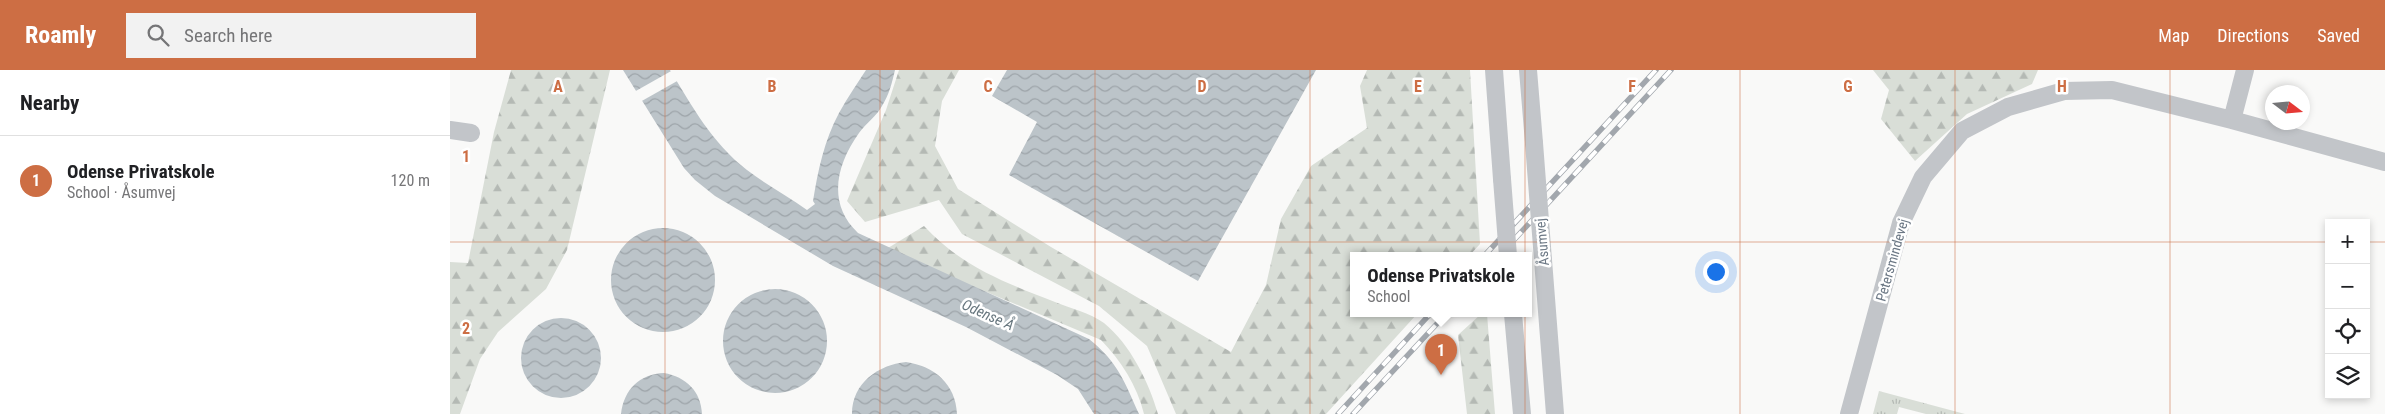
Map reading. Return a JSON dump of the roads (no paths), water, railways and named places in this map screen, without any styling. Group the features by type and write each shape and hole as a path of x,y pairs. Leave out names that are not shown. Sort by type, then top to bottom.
{"street":[{"path":"1494,70 1508,252"},
{"name":"Åsumvej","path":"1528,70 1555,414"},
{"path":"2232,120 2245,70"},
{"name":"Petersmindevej","path":"1849,414 1901,223 1923,177 1962,131 2008,107 2064,91 2112,90 2232,120 2385,162"},
{"path":"450,130 470,133"},
{"path":"1513,317 1522,414"}],"water":[{"name":"Odense Å","path":"623,70 670,70 686,97 723,148 754,175 807,210 815,204 813,201 819,167 834,124 849,96 866,70 895,70 884,102 851,145 840,171 839,197 842,210 848,222 858,233 1089,339 1114,364 1139,414 1094,414 1078,389 1057,375 966,327 833,266 715,196 695,180 684,168"},
{"path":"1007,70 1316,70 1198,281 1009,175 1037,122 992,96"},
{"path":"663,228 683,232 692,236 700,243 707,251 711,260 715,280 711,300 707,309 700,317 692,324 683,328 663,332 643,328 634,324 626,317 619,309 615,300 611,280 615,260 619,251 626,243 634,236 643,232"},
{"path":"775,289 795,293 804,298 818,312 823,321 827,341 823,361 818,370 804,384 795,389 775,393 755,389 746,384 732,370 727,361 723,341 727,321 732,312 746,298 755,293"},
{"path":"561,318 576,321 589,330 598,343 601,358 598,373 589,386 576,395 561,398 546,395 533,386 524,373 521,358 524,343 533,330 546,321"},
{"path":"906,362 926,368 942,378 953,394 957,414 852,414 856,393 868,378 886,367"},
{"path":"664,373 679,378 691,386 699,398 702,414 621,414 626,397 635,384 648,376"}],"railway":[{"path":"1488,252 1656,70"},
{"path":"1503,252 1671,70"},
{"path":"1338,414 1427,317"},
{"path":"1353,414 1443,317"}],"place":[{"name":"Odense Privatskole","path":"1441,375"}]}
